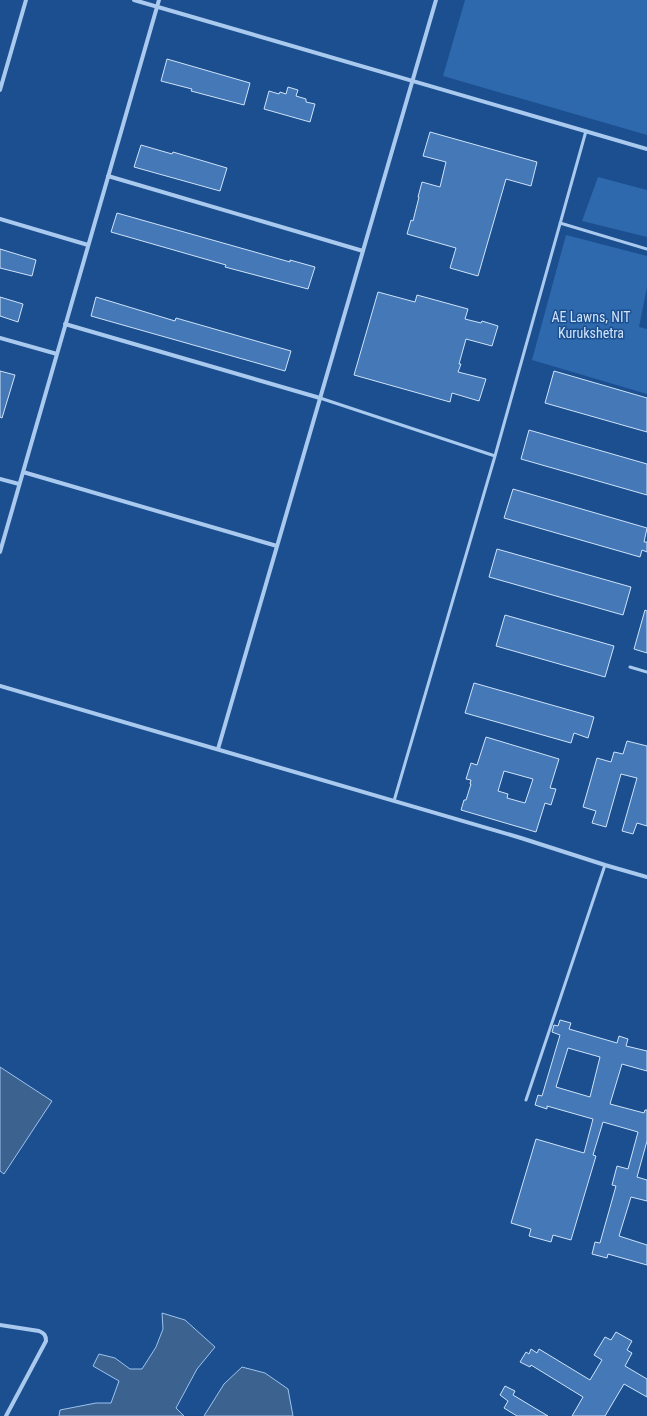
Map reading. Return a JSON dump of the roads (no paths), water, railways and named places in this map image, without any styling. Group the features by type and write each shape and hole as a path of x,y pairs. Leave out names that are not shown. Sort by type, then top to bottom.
{"street":[{"path":"0,90 26,0"},
{"path":"134,0 647,149"},
{"path":"0,552 159,0"},
{"path":"218,749 436,0"},
{"path":"108,176 363,251"},
{"path":"0,219 88,245"},
{"path":"66,324 320,398"},
{"path":"0,338 57,354"},
{"path":"23,472 277,546"},
{"path":"0,479 19,484"},
{"path":"0,686 521,838 647,877"},
{"path":"0,1325 39,1331 46,1337 46,1341 6,1416"}],"lane":[{"path":"394,801 495,456 586,131"},
{"path":"560,223 647,248"},
{"path":"320,398 495,456"},
{"path":"630,667 647,672"},
{"path":"526,1100 605,865"}],"park label":[{"name":"AE Lawns, NIT Kurukshetra","path":"591,326"}]}
